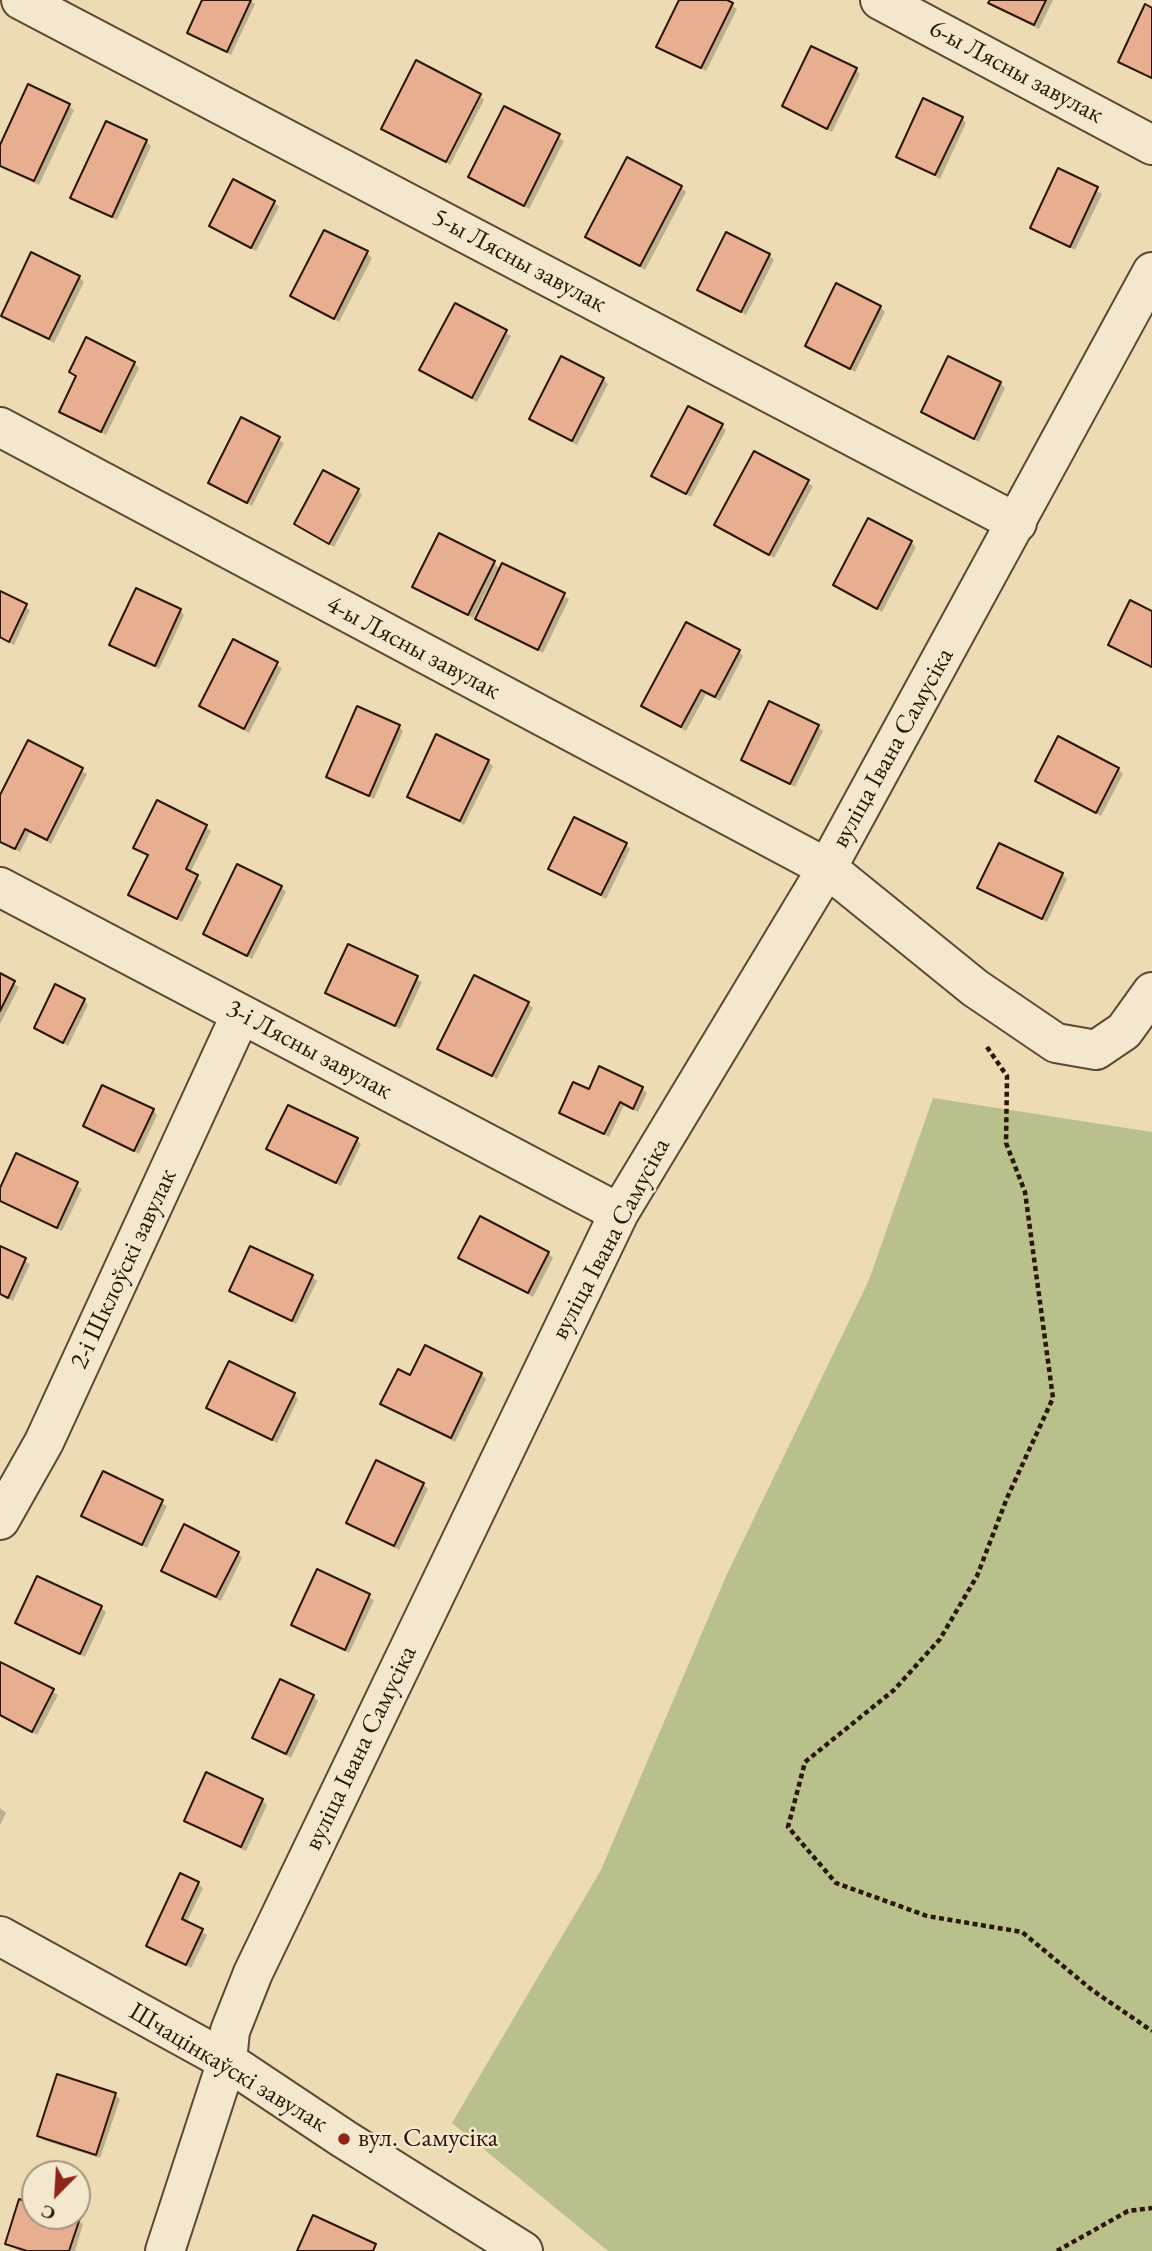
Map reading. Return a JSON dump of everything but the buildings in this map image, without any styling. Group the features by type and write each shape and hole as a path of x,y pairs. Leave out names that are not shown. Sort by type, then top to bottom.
{"street":[{"name":"5-ы Лясны завулак","path":"21,0 1017,523"},
{"name":"6-ы Лясны завулак","path":"880,0 1152,145"},
{"name":"вуліца Івана Самусіка","path":"165,2251 227,2061 230,2031 253,1973 619,1213 827,868 1152,272"},
{"name":"4-ы Лясны завулак","path":"0,427 827,868 975,989 1056,1043 1096,1050 1124,1031 1152,992"},
{"name":"3-і Лясны завулак","path":"0,887 619,1213"},
{"name":"2-і Шклоўскі завулак","path":"0,1520 44,1442 240,1014"},
{"name":"Шчацінкаўскі завулак","path":"0,1936 227,2061 344,2139 523,2251"}],"path":[{"path":"975,989 977,1033 1007,1076 1006,1143 1025,1192 1053,1398 1007,1498 977,1576 940,1639 894,1690 805,1762 788,1826 836,1883 927,1916 1022,1932 1092,1990 1152,2031"},
{"path":"1057,2251 1128,2211 1152,2208"}],"green space":[{"path":"933,1098 1152,1132 1152,2251 608,2251 452,2123 601,1870 727,1574 869,1280"}],"place":[{"name":"вул. Самусіка","path":"344,2139"}]}
